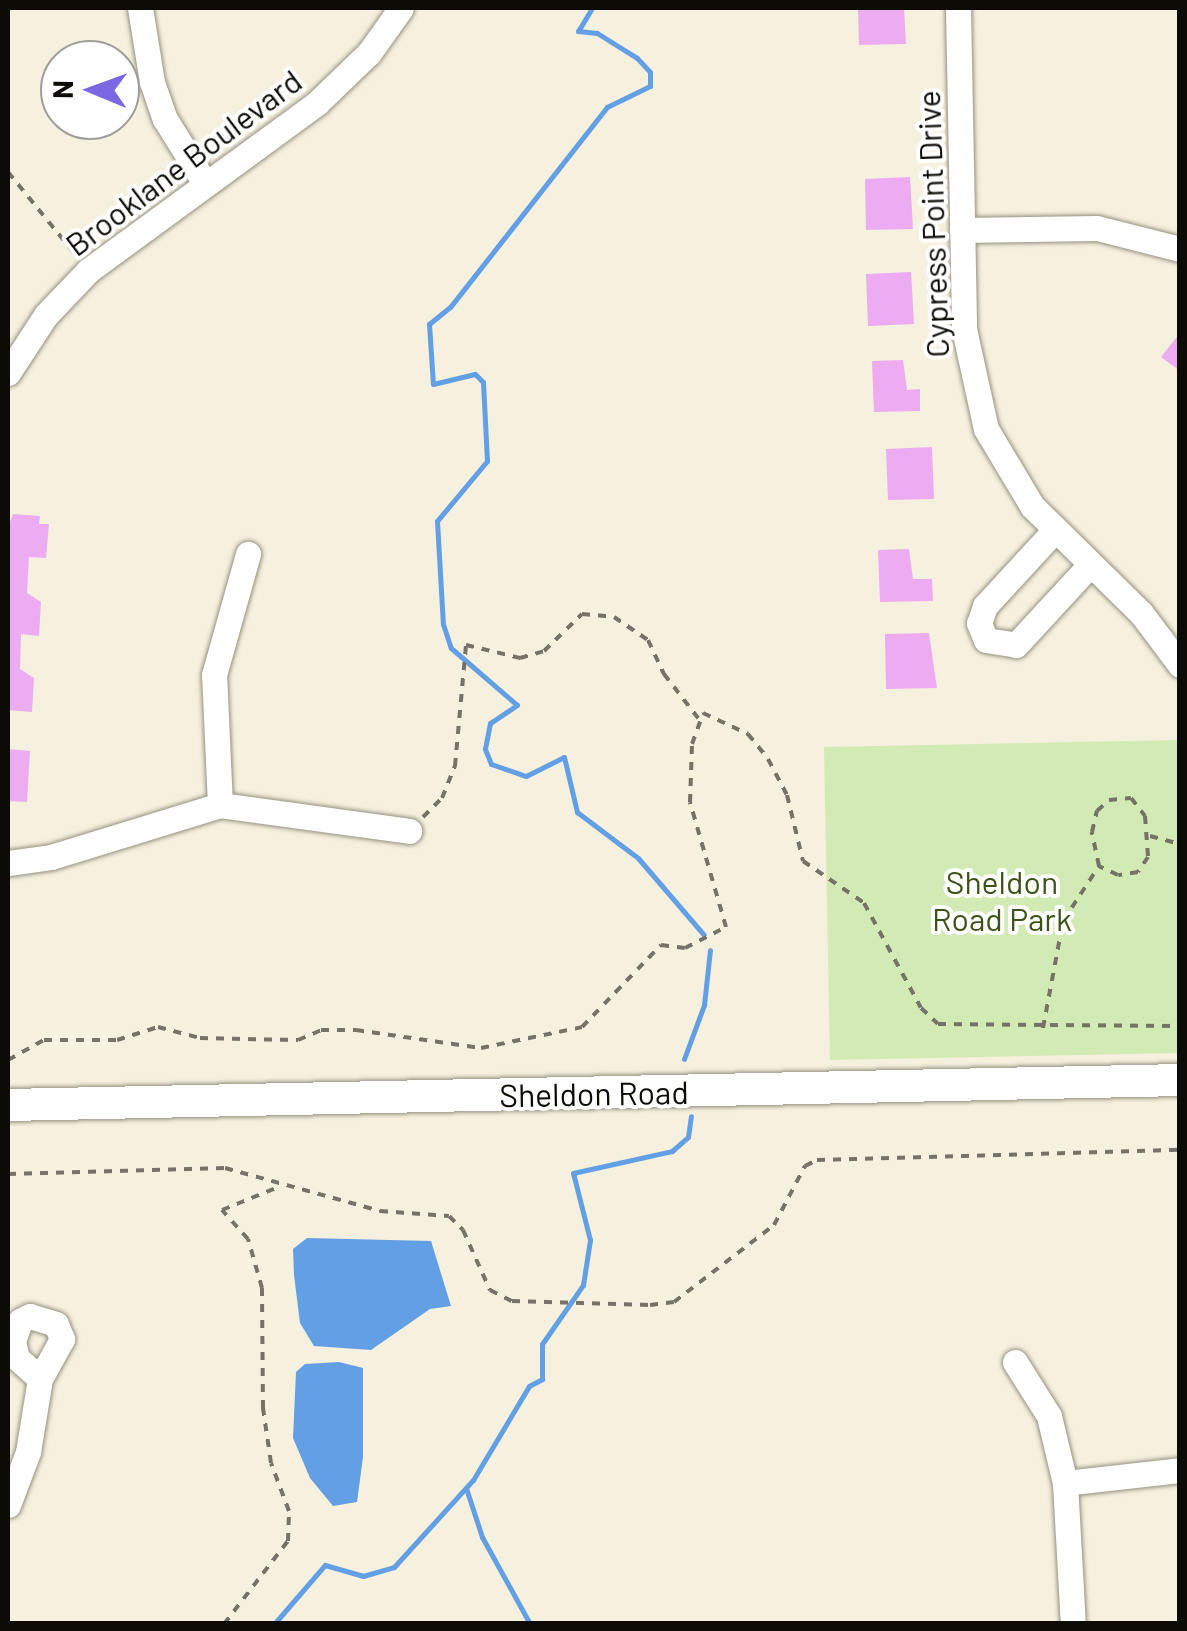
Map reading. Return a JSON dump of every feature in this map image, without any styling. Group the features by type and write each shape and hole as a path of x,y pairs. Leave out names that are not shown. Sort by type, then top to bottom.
{"main road":[{"name":"Sheldon Road","path":"8,1106 1180,1080"}],"street":[{"path":"140,8 152,82 166,119 204,182"},
{"name":"Brooklane Boulevard","path":"8,373 46,315 89,270 348,76 401,8"},
{"name":"Cypress Point Drive","path":"958,8 964,329 974,388 1010,476 1054,531 1141,613 1180,665"},
{"path":"962,230 1096,228 1180,249"},
{"path":"1054,531 985,606 979,622 986,640 1016,645 1089,566"},
{"path":"220,805 214,675 248,554"},
{"path":"8,863 51,857 220,805 409,831"},
{"path":"1015,1362 1049,1416 1065,1483 1073,1624"},
{"path":"8,1506 28,1452 40,1379"},
{"path":"1065,1483 1180,1470"}],"path":[{"path":"8,172 89,270"},
{"path":"8,1060 44,1040 117,1040 158,1026 200,1038 298,1040 346,1029 481,1048 582,1027 661,945 685,948 726,926 694,833 698,718 648,640 614,617 582,614 544,651 520,658 466,645 455,766 442,798 409,831"},
{"path":"698,718 720,717 748,734 768,759 787,795 803,861 864,903 922,1008 938,1024 1043,1028 1180,1026"},
{"path":"1043,1028 1063,921 1099,866 1092,832 1097,811 1109,800 1131,798 1150,836 1138,872 1118,876 1099,866"},
{"path":"1150,836 1180,844"},
{"path":"8,1174 224,1168 279,1187 380,1212 450,1216 463,1230 490,1290 512,1301 650,1305 674,1302 774,1225 805,1166 817,1160 1180,1150"},
{"path":"224,1624 288,1541 289,1512 271,1463 263,1408 262,1288 248,1239 222,1210 279,1187"}],"green space":[{"name":"Sheldon Road Park","path":"1179,740 1179,1053 830,1060 824,747"}],"water":[{"path":"307,1238 431,1241 451,1306 430,1309 371,1350 314,1346 300,1323 294,1275 293,1249"},
{"path":"339,1362 363,1368 363,1457 357,1502 333,1506 310,1478 293,1438 296,1372 305,1364"}],"building":[{"path":"858,8 904,8 906,44 859,45"},
{"path":"910,177 913,229 866,230 865,179"},
{"path":"911,272 914,324 868,326 866,274"},
{"path":"1180,333 1180,371 1161,357"},
{"path":"903,360 907,390 920,389 920,411 874,412 872,361"},
{"path":"932,447 934,499 888,500 886,449"},
{"path":"13,514 40,516 39,524 49,524 46,558 29,557 27,593 41,602 39,636 21,634 20,669 34,678 32,712 8,710 8,527"},
{"path":"909,549 913,579 932,579 933,601 880,602 878,550"},
{"path":"929,633 937,688 886,689 885,634"},
{"path":"8,749 30,751 27,802 8,801"}],"waterway":[{"path":"592,8 578,31 597,33 637,58 650,72 650,86 607,107 450,307 429,324 433,384 475,374 483,382 487,461 437,521 443,624 451,648 517,705 490,723 485,749 491,764 526,776 564,757 577,812 638,858 704,935"},
{"path":"684,1059 704,1005 710,950"},
{"path":"274,1624 325,1565 363,1576 394,1567 473,1480 529,1386 542,1379 542,1344 583,1285 590,1240 573,1173 672,1151 688,1137 691,1116"},
{"path":"466,1488 482,1537 530,1624"}]}
